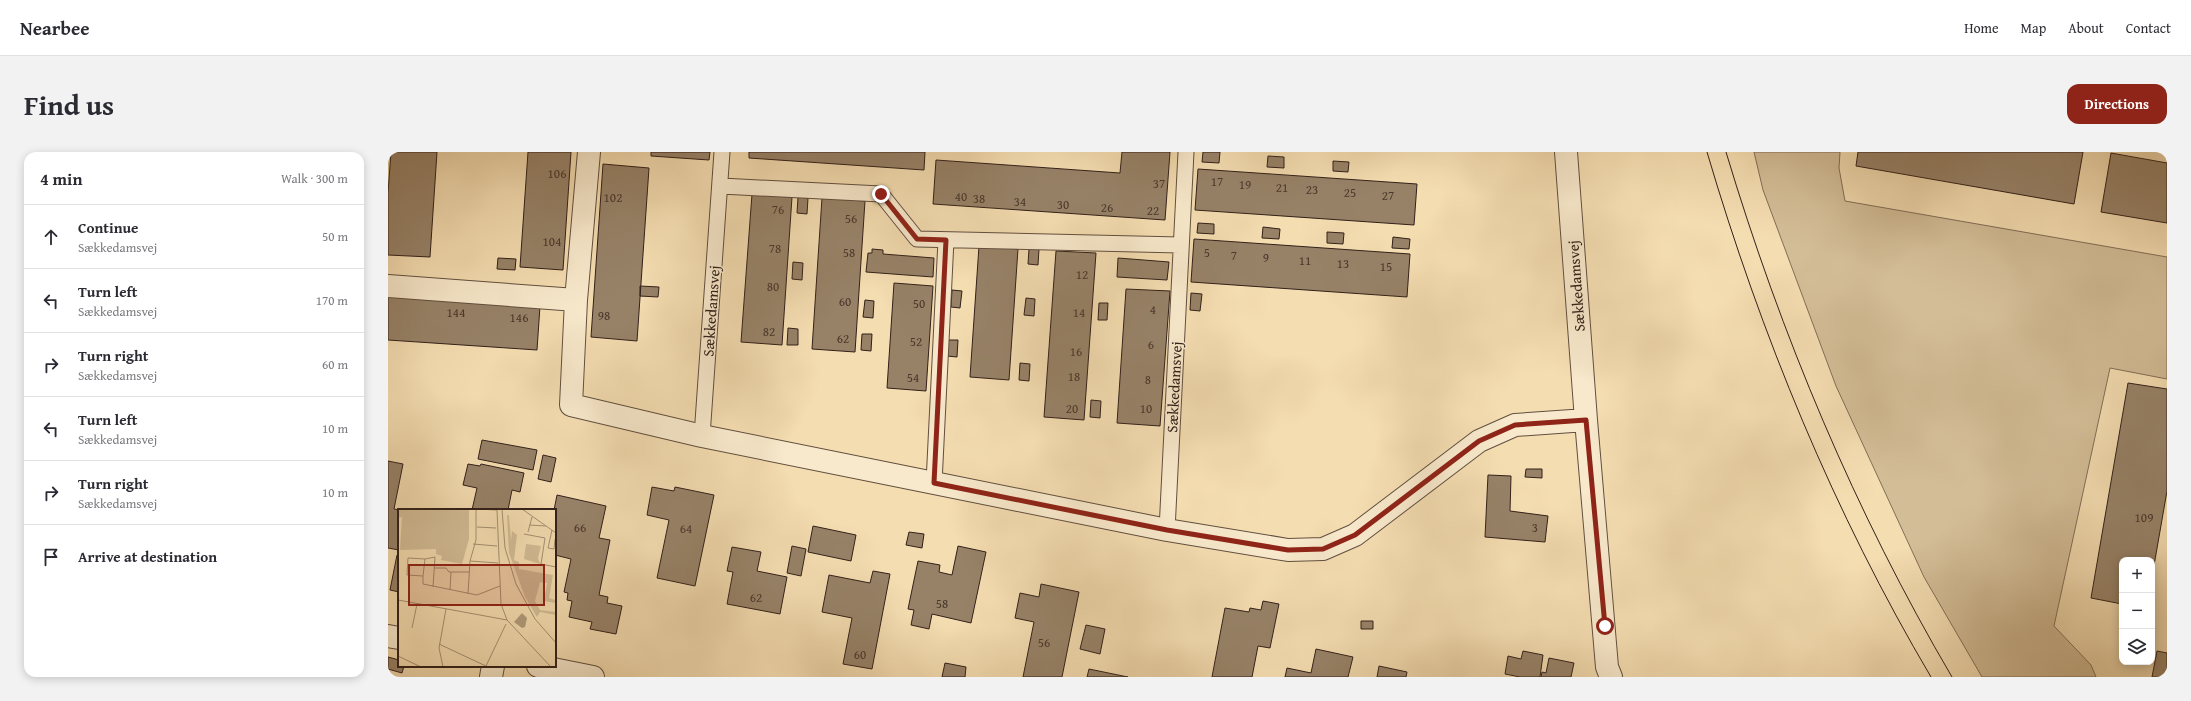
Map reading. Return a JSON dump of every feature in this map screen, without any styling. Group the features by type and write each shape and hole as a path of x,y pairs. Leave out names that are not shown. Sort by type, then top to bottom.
{"street":[{"path":"589,152 576,300 571,404 702,436 1167,530 1288,550 1323,549 1355,535 1479,441 1515,425 1586,420"},
{"name":"Sækkedamsvej","path":"1566,152 1586,420 1607,667 1611,677"},
{"path":"388,286 576,300"},
{"path":"388,636 398,638"},
{"path":"491,677 493,667"},
{"path":"543,667 593,677"}],"lane":[{"name":"Sækkedamsvej","path":"702,436 721,186 722,152"},
{"name":"Sækkedamsvej","path":"1167,530 1180,245 1186,152"},
{"path":"721,186 881,194 917,239 1180,245"},
{"path":"934,483 946,240"}],"shaded area":[{"path":"1754,152 1840,152 1839,168 1845,201 2167,257 2167,379 2110,368 2054,626 2091,665 2096,677 1982,677 1924,577 1836,386 1763,190"}],"building":[{"path":"391,152 437,152 430,257 388,255 388,193"},
{"path":"528,152 571,152 563,270 520,267"},
{"path":"651,152 710,152 709,160 651,156"},
{"path":"749,152 925,152 924,170 749,158"},
{"path":"1122,152 1170,152 1165,220 933,204 936,160 1120,173"},
{"path":"1203,152 1220,152 1219,163 1202,162"},
{"path":"1858,152 2083,152 2074,204 1856,166"},
{"path":"2111,153 2167,163 2167,223 2101,212"},
{"path":"1268,156 1284,157 1284,168 1267,167"},
{"path":"1333,161 1349,162 1348,172 1333,171"},
{"path":"603,164 649,168 637,341 591,337"},
{"path":"1198,169 1417,184 1414,225 1195,210"},
{"path":"752,194 792,197 782,345 741,342"},
{"path":"798,197 808,198 807,214 797,213"},
{"path":"822,198 865,201 855,352 812,349"},
{"path":"1198,223 1214,224 1214,234 1197,233"},
{"path":"1263,227 1280,229 1279,239 1262,238"},
{"path":"1327,232 1344,233 1343,244 1327,243"},
{"path":"1393,237 1410,239 1409,249 1392,248"},
{"path":"1194,239 1410,254 1407,297 1191,282"},
{"path":"979,246 1018,249 1009,380 970,377"},
{"path":"872,249 883,250 883,254 934,258 933,277 866,272 868,253 872,253"},
{"path":"1029,249 1039,249 1038,265 1028,264"},
{"path":"1056,251 1096,253 1084,420 1044,417"},
{"path":"498,258 516,259 515,270 497,269"},
{"path":"1118,258 1169,262 1167,280 1117,277"},
{"path":"793,262 803,263 802,280 792,279"},
{"path":"894,283 933,286 926,391 887,388"},
{"path":"640,286 659,287 658,297 640,296"},
{"path":"1126,289 1170,291 1160,426 1117,423"},
{"path":"952,290 962,291 960,308 951,307"},
{"path":"1191,293 1202,294 1200,311 1190,310"},
{"path":"388,295 540,306 537,350 388,340"},
{"path":"1026,298 1035,299 1034,316 1024,315"},
{"path":"865,300 874,301 873,318 863,317"},
{"path":"1099,303 1108,303 1107,320 1098,320"},
{"path":"788,328 798,329 798,345 787,345"},
{"path":"862,334 872,334 871,351 861,350"},
{"path":"948,340 958,340 957,357 947,356"},
{"path":"1020,363 1030,364 1029,381 1019,380"},
{"path":"2128,383 2167,389 2167,491 2155,560 2155,557 2119,557 2119,603 2091,598"},
{"path":"1091,400 1101,401 1100,418 1090,417"},
{"path":"482,440 537,450 533,470 478,459"},
{"path":"543,455 556,458 551,482 538,479"},
{"path":"388,461 403,464 394,509 398,510 398,550 388,548"},
{"path":"468,464 480,466 481,464 524,473 520,492 512,490 508,509 472,509 477,488 463,485"},
{"path":"1526,469 1542,469 1542,478 1525,477"},
{"path":"1488,475 1511,476 1510,511 1548,516 1545,542 1485,537"},
{"path":"652,487 674,491 675,487 714,495 695,586 657,578 669,520 647,515"},
{"path":"557,495 606,506 599,538 610,540 599,595 608,597 607,603 622,606 616,634 590,629 592,622 569,617 572,601 567,600 568,593 564,592 571,559 556,555 556,509 554,509"},
{"path":"813,526 856,535 851,561 808,552"},
{"path":"909,532 924,534 922,548 906,545"},
{"path":"792,546 806,549 801,576 787,573"},
{"path":"958,546 986,552 971,623 932,614 929,629 911,625 914,610 908,609 918,561 940,565 939,572 952,575"},
{"path":"732,547 761,552 757,571 787,577 780,614 727,604 733,572 727,571"},
{"path":"397,555 398,555 398,592 390,590"},
{"path":"873,571 890,574 872,669 843,664 852,618 822,612 829,575 870,583"},
{"path":"1041,584 1079,592 1062,677 1023,677 1034,622 1015,618 1020,593 1039,597"},
{"path":"1263,601 1279,604 1270,648 1258,646 1252,677 1212,677 1225,608 1249,612 1250,608 1261,610"},
{"path":"1361,621 1373,621 1373,629 1361,629"},
{"path":"1086,625 1105,629 1100,654 1080,649"},
{"path":"1316,649 1353,657 1348,677 1285,677 1287,668 1311,673"},
{"path":"1523,651 1543,655 1540,677 1520,677 1505,674 1508,656 1521,659"},
{"path":"2157,651 2167,653 2167,677 2152,677"},
{"path":"388,657 398,660 398,667 404,667 402,673 388,669"},
{"path":"1549,658 1574,663 1571,677 1541,677 1542,672 1546,673"},
{"path":"945,663 966,667 965,677 942,677"},
{"path":"1379,666 1407,672 1406,677 1377,677"},
{"path":"1089,669 1128,677 1087,677"}],"tram line":[{"path":"1707,152 1751,288 1803,422 1863,552 1931,677"},
{"path":"1726,152 1771,288 1823,421 1852,487 1884,551 1917,615 1952,677"}],"route":[{"path":"881,194 917,239 946,240 934,483 1167,530 1288,550 1323,549 1355,535 1479,441 1515,425 1586,420 1605,626"}]}
